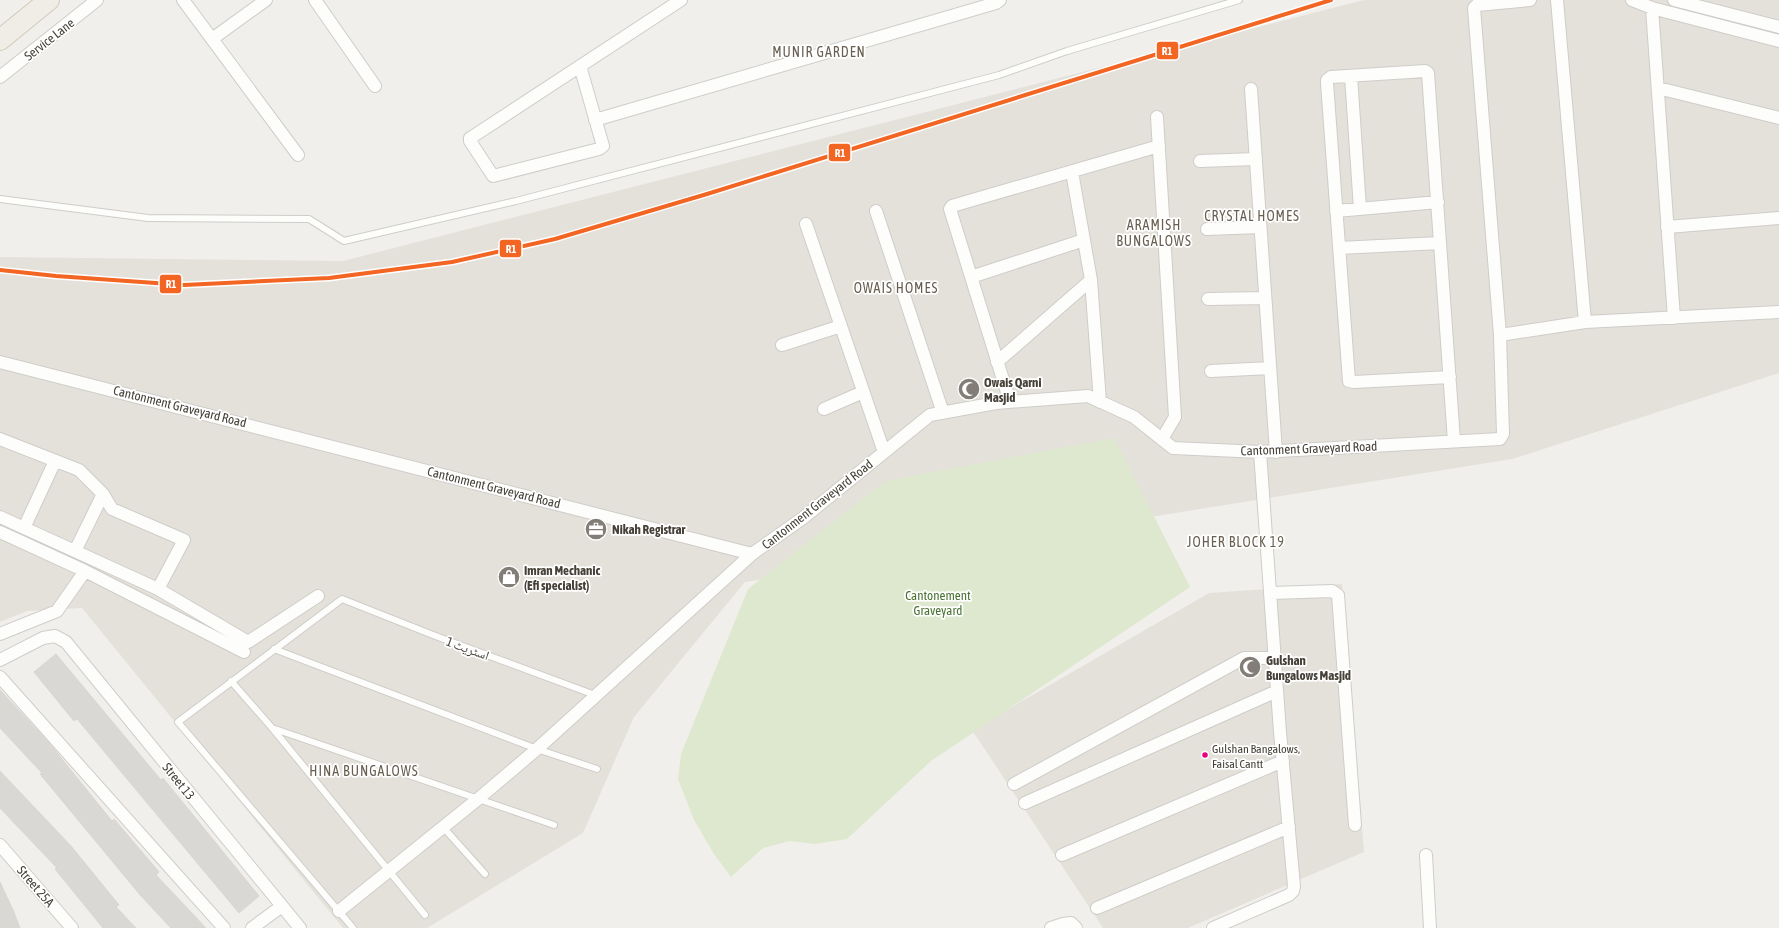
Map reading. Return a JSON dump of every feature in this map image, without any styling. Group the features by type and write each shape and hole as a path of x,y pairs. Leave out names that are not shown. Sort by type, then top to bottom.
{"main road":[{"path":"0,40 49,0"}],"street":[{"name":"Service Lane","path":"0,77 97,0"},
{"path":"183,0 298,155"},
{"path":"212,39 266,0"},
{"path":"315,0 375,86"},
{"path":"580,66 603,146 599,149 496,175 490,173 470,141 472,137 580,66 681,0"},
{"path":"595,120 996,3 1000,0"},
{"path":"1530,0 1477,5 1474,8 1500,335 1585,322 1779,312"},
{"path":"1557,0 1585,322"},
{"path":"1632,0 1652,8 1779,41"},
{"path":"1674,0 1779,27"},
{"path":"1652,8 1674,318"},
{"path":"1450,377 1349,381 1328,80 1331,77 1425,71 1428,73 1438,202 1440,243 1450,377 1454,441"},
{"path":"1351,76 1360,209"},
{"path":"1658,88 1779,118"},
{"path":"1251,89 1276,452"},
{"path":"1157,117 1175,417 1162,439"},
{"path":"1010,402 950,213 952,206 1159,146"},
{"path":"1200,161 1256,159"},
{"path":"1072,172 1091,280 1100,402"},
{"path":"1336,211 1438,202"},
{"path":"876,211 942,413"},
{"path":"1667,227 1779,218"},
{"path":"806,224 884,452"},
{"path":"1207,229 1260,228"},
{"path":"970,277 1084,240"},
{"path":"1339,248 1440,243"},
{"path":"997,362 1091,280"},
{"path":"1208,299 1265,298"},
{"path":"782,345 841,326"},
{"name":"Cantonment Graveyard Road","path":"0,362 752,554 803,518 930,415 1010,402 1088,396 1134,417 1173,448 1276,452 1500,439 1503,434 1500,335"},
{"path":"1211,371 1270,368"},
{"path":"824,409 863,392"},
{"path":"0,439 79,470 103,494 112,509 184,540 158,589"},
{"path":"1213,928 1293,891 1260,452"},
{"path":"24,528 55,461"},
{"path":"75,551 103,494"},
{"path":"0,517 158,589 248,642 318,596"},
{"path":"0,532 85,571 244,652"},
{"path":"339,911 478,799 537,748 752,554"},
{"path":"0,634 57,611 85,571"},
{"path":"1271,593 1332,591 1338,595 1355,825"},
{"name":"Street 13","path":"0,660 43,638 55,636 66,642 300,928"},
{"path":"1014,784 1244,658 1275,658"},
{"path":"0,677 224,928"},
{"path":"1026,803 1277,691"},
{"path":"1062,855 1283,761"},
{"path":"1097,908 1289,827"},
{"name":"Street 25A","path":"0,845 70,927"},
{"path":"1426,855 1430,928"},
{"path":"252,928 282,906"},
{"path":"1051,928 1062,924 1071,923 1076,928"}],"lane":[{"path":"0,199 148,218 309,219 344,241 516,201 998,75 1067,51 1239,0"},
{"name":"اسٹریٹ 1","path":"274,649 342,599 433,635 595,695"},
{"path":"353,928 178,722 274,649 596,769"},
{"path":"231,681 273,729 390,870 425,915"},
{"path":"273,729 554,825"},
{"path":"443,827 485,874"}],"shaded area":[{"path":"1364,0 1779,0 1779,373 1512,459 745,582 634,717 583,833 427,928 343,928 82,608 27,611 0,622 0,257 343,261"},
{"path":"1342,584 1364,852 1188,928 1103,928 972,730 1209,593"}],"green space":[{"name":"Cantonement Graveyard","path":"1114,438 1190,587 931,761 847,839 815,844 790,841 763,848 731,877 714,854 694,820 678,779 681,754 748,589 886,481"}],"building":[{"path":"56,654 161,780 163,778 259,896 239,913 77,719 74,721 34,672"},
{"path":"0,690 49,743 112,821 114,819 159,872 156,875 206,928 171,928 141,896 40,774 42,773 0,728"},
{"path":"0,771 71,846 119,905 116,907 136,928 103,928 55,869 57,868 0,808"},
{"path":"0,882 13,910 20,928 0,928"}],"transit line":[{"name":"R1","path":"0,270 56,276 184,285 329,278 452,262 555,239 707,194 1331,0"}],"place":[{"name":"Owais Qarni Masjid","path":"969,389"},
{"name":"Nikah Registrar","path":"596,529"},
{"name":"Imran Mechanic (Efi specialist)","path":"509,577"},
{"name":"Gulshan Bungalows Masjid","path":"1250,667"},
{"name":"Gulshan Bangalows, Faisal Cantt","path":"1205,755"}],"district":[{"name":"MUNIR GARDEN","path":"819,52"},
{"name":"CRYSTAL HOMES","path":"1252,216"},
{"name":"ARAMISH BUNGALOWS","path":"1154,234"},
{"name":"OWAIS HOMES","path":"896,288"},
{"name":"JOHER BLOCK 19","path":"1236,542"},
{"name":"HINA BUNGALOWS","path":"364,771"}]}
